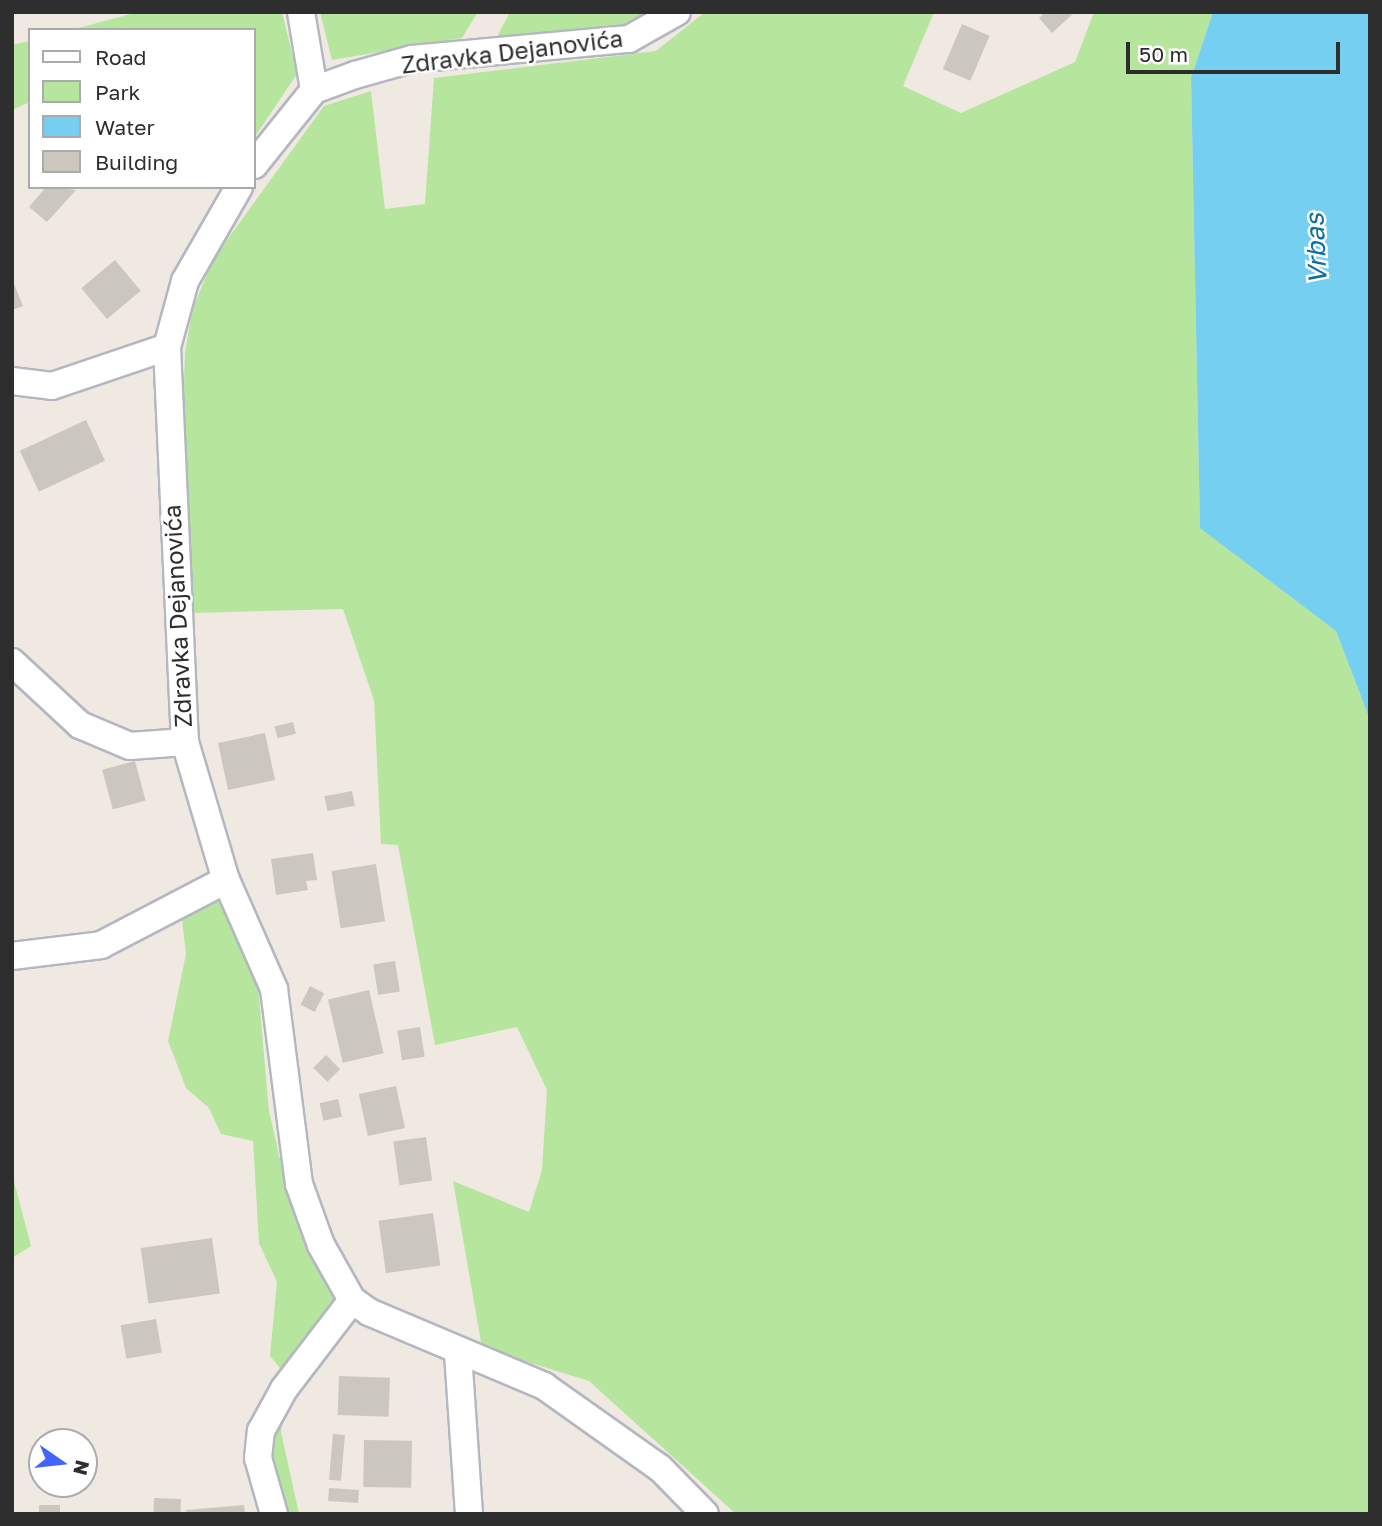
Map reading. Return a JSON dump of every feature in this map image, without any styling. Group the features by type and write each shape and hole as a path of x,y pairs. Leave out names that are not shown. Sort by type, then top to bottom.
{"street":[{"path":"256,162 314,90 301,12"},
{"name":"Zdravka Dejanovića","path":"314,90 412,59 629,39 677,12"},
{"name":"Zdravka Dejanovića","path":"238,189 185,281 167,347 184,742 226,880 274,989 299,1184 321,1245 352,1300 394,1327 544,1386 660,1468 705,1514"},
{"path":"12,381 51,386 167,347"},
{"path":"12,662 80,725 130,746 184,742"},
{"path":"12,956 101,945 226,880"},
{"path":"274,1514 260,1467 261,1431 284,1389 352,1300"},
{"path":"458,1353 468,1514"}],"green space":[{"path":"138,12 282,12 297,74 256,135 256,28 78,28"},
{"path":"320,12 478,12 462,38 332,60"},
{"path":"510,12 656,12 615,28 497,37"},
{"path":"705,12 934,12 903,86 961,113 1075,62 1094,12 1213,12 1191,78 1200,527 1336,631 1370,720 1370,1514 736,1514 589,1381 482,1348 453,1181 529,1212 542,1170 547,1090 517,1027 435,1045 398,845 381,844 374,700 343,609 191,613 181,475 185,353 192,310 214,258 324,106 371,91 385,209 425,204 434,78 656,51"},
{"path":"28,41 28,103 12,110 12,45"},
{"path":"220,899 257,976 269,1111 287,1190 337,1303 281,1369 270,1356 277,1282 259,1243 253,1141 221,1134 209,1108 186,1088 168,1041 186,954 182,919"},
{"path":"12,1174 31,1246 12,1258"},
{"path":"283,1419 281,1432 299,1514 286,1514 268,1445"}],"water":[{"name":"Vrbas","path":"1213,12 1370,12 1370,720 1336,631 1200,528 1191,78"}],"building":[{"path":"1045,12 1075,12 1052,33 1039,18"},
{"path":"962,24 990,36 970,81 943,69"},
{"path":"44,189 76,190 47,222 29,207"},
{"path":"115,260 141,291 107,319 81,288"},
{"path":"12,279 23,306 12,310"},
{"path":"86,420 105,461 39,492 20,451"},
{"path":"293,722 296,734 277,738 275,727"},
{"path":"265,733 275,780 228,790 218,743"},
{"path":"135,761 146,801 113,809 102,770"},
{"path":"352,791 355,806 327,811 325,796"},
{"path":"313,853 317,880 306,881 308,890 276,895 271,859"},
{"path":"376,864 385,921 341,928 332,871"},
{"path":"395,961 400,992 378,995 373,964"},
{"path":"310,986 324,993 315,1012 300,1005"},
{"path":"369,990 384,1053 343,1063 328,999"},
{"path":"420,1027 425,1057 402,1060 397,1031"},
{"path":"326,1055 340,1069 327,1082 313,1068"},
{"path":"396,1086 405,1128 368,1136 359,1094"},
{"path":"338,1099 342,1117 324,1121 319,1103"},
{"path":"426,1137 432,1181 399,1185 393,1142"},
{"path":"433,1213 440,1265 386,1273 379,1221"},
{"path":"212,1238 220,1293 148,1303 141,1248"},
{"path":"156,1319 162,1352 126,1359 121,1325"},
{"path":"339,1376 390,1378 389,1417 338,1415"},
{"path":"333,1434 345,1435 341,1481 329,1480"},
{"path":"364,1440 412,1441 411,1488 363,1487"},
{"path":"329,1488 359,1490 358,1503 328,1501"},
{"path":"154,1498 181,1499 180,1514 153,1514"},
{"path":"39,1505 60,1505 60,1514 39,1514"},
{"path":"244,1505 245,1514 187,1514 186,1510"}]}
